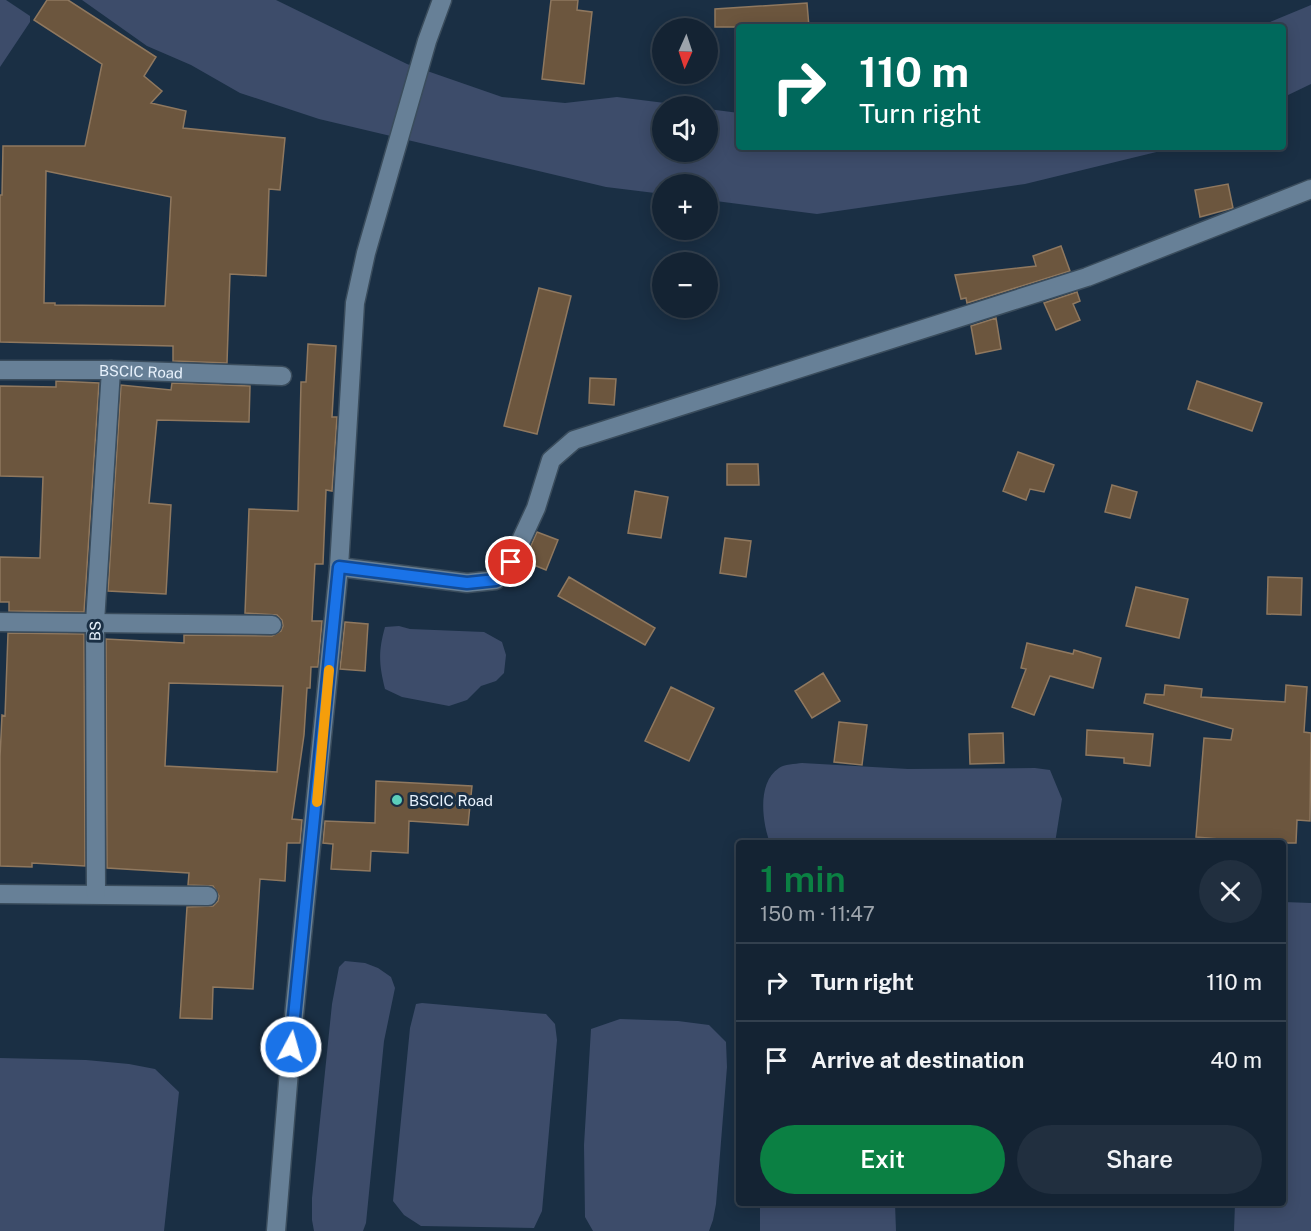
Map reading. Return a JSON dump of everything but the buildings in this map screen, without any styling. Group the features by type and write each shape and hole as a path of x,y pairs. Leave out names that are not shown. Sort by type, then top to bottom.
{"street":[{"path":"276,1231 291,1047 339,567 355,303 378,209 427,41 442,0"},
{"path":"339,567 467,583 496,580 511,562 536,508 551,460 574,440 1087,277 1311,189"},
{"name":"BSCIC Road","path":"0,370 111,369 282,376"},
{"name":"BS","path":"96,894 95,622 111,369"},
{"path":"0,622 272,625"},
{"path":"0,894 208,896"}],"water":[{"path":"0,0 6,0 30,16 30,22 0,67"},
{"path":"82,0 276,0 407,64 502,97 565,103 617,97 652,101 652,162 718,162 718,110 736,113 736,150 1165,150 1025,184 817,214 718,201 718,174 652,174 652,193 606,187 319,119 240,93 191,65 147,46"},
{"path":"1311,5 1311,84 1286,96 1286,24 1265,24"},
{"path":"399,626 410,629 484,632 502,642 506,655 504,673 496,681 481,686 467,700 449,706 402,697 385,689 380,658 385,627"},
{"path":"802,763 908,769 1035,768 1050,770 1062,799 1055,840 769,840 765,824 764,792 772,774 787,765"},
{"path":"1286,902 1311,903 1311,1231 1234,1231 1235,1206 1286,1206"},
{"path":"345,961 365,963 378,968 391,977 395,988 384,1041 366,1223 363,1231 314,1231 312,1198 332,1004 339,967"},
{"path":"416,1004 546,1014 555,1024 557,1040 542,1211 534,1228 421,1226 404,1215 393,1201 410,1028"},
{"path":"620,1019 678,1021 709,1025 726,1042 727,1067 716,1204 709,1231 593,1231 585,1217 584,1145 591,1029"},
{"path":"0,1058 86,1060 129,1064 155,1069 179,1092 164,1231 0,1231"},
{"path":"760,1206 895,1206 896,1231 760,1231"}],"slow traffic":[{"path":"317,802 329,670"}],"place":[{"name":"BSCIC Road","path":"397,800"}],"route":[{"path":"291,1047 339,567 467,583 496,580 511,562"}]}
